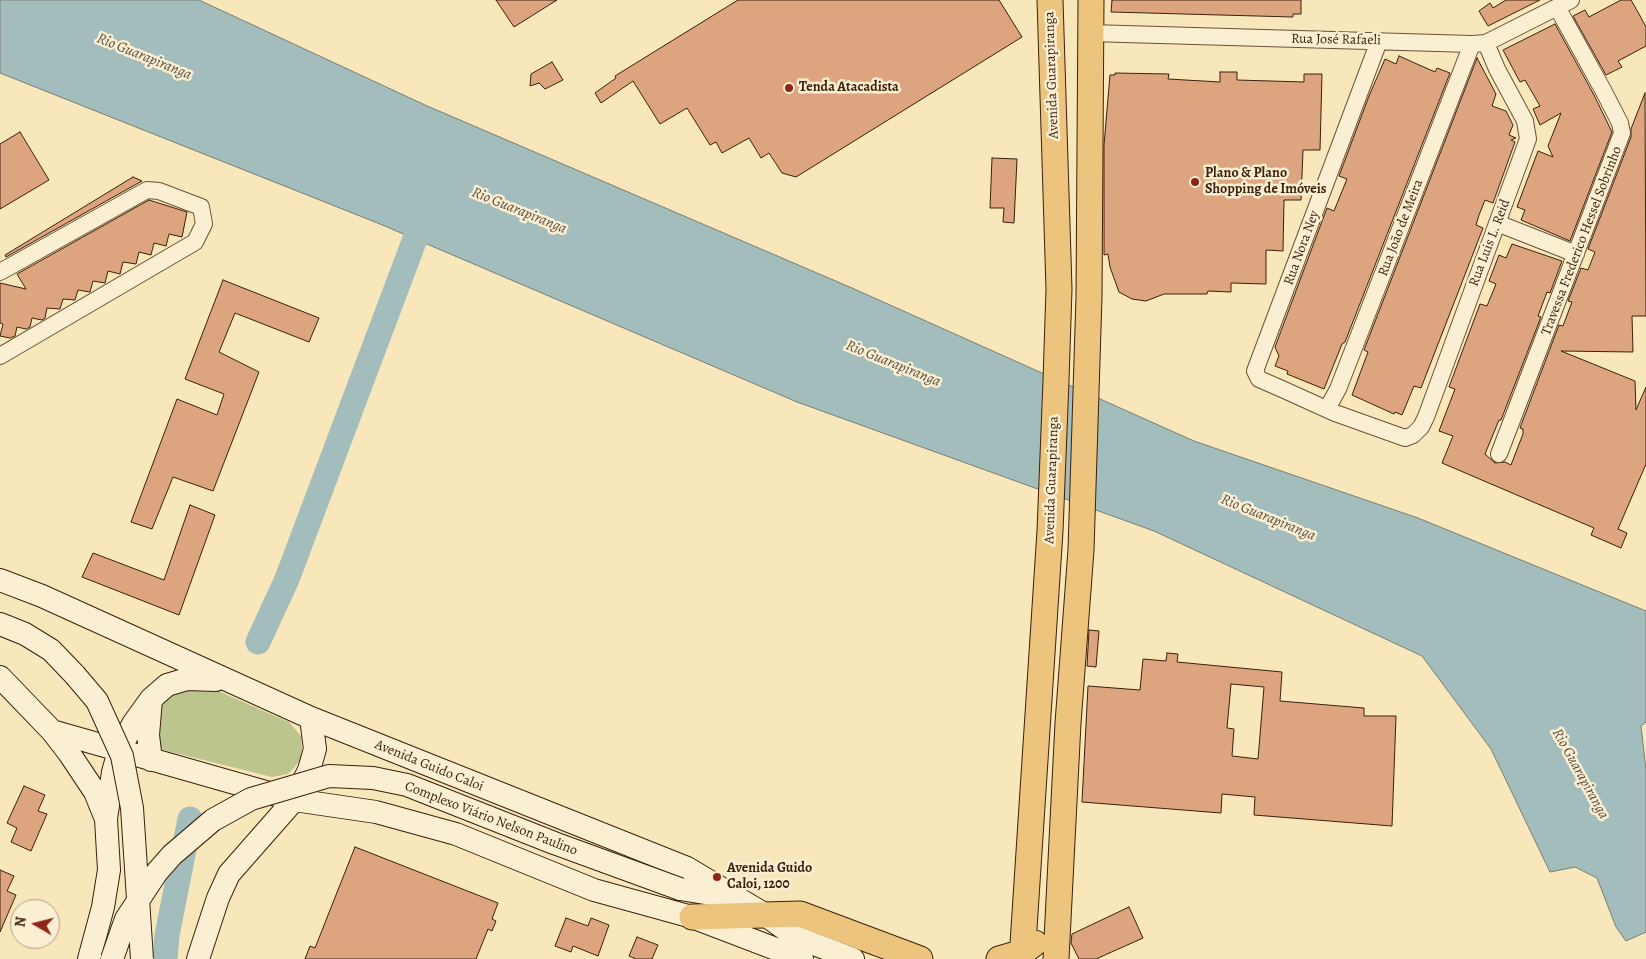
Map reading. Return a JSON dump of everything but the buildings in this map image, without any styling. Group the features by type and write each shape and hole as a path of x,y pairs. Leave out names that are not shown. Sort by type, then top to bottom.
{"main road":[{"name":"Avenida Guarapiranga","path":"1022,956 1050,531 1058,289 1050,0"},
{"path":"1058,0 1066,28 1074,32 1090,33"},
{"path":"1056,959 1068,723 1081,550 1090,297 1091,0"},
{"name":"Avenida Guido Caloi","path":"0,580 42,596 311,718 687,868 764,914 796,937 853,959"},
{"path":"0,624 26,634 51,650 97,701 110,726 122,756 132,808 142,959"},
{"path":"0,677 52,731 86,777 106,819"},
{"path":"89,959 103,907 109,870 106,819 113,772 119,750 133,724 151,698 167,685 179,680 230,681"},
{"path":"151,698 148,735 151,760"},
{"path":"198,959 218,898 229,874 294,800 309,770 315,749 311,718"},
{"path":"52,731 294,800 376,812 456,834 594,890 692,917 802,959"},
{"name":"Complexo Viário Nelson Paulino","path":"112,959 126,919 157,872 172,855 213,820 251,799 329,776 373,778 407,785 554,843 680,889 711,894 731,894"},
{"path":"245,854 284,826 301,817 337,807"},
{"path":"692,917 800,914 920,959"},
{"path":"999,959 1022,956 1057,926"}],"street":[{"name":"Rua José Rafaeli","path":"1090,33 1479,43 1564,4"},
{"name":"Travessa Frederico Hessel Sobrinho","path":"1500,454 1619,146 1622,130 1564,4"},
{"name":"Rua Nora Ney","path":"1327,409 1260,378 1255,371 1379,40"},
{"name":"Rua Luis L. Reid","path":"1327,409 1405,438 1413,435 1421,427 1426,417 1523,154 1528,134 1525,121 1497,69 1479,43"},
{"name":"Rua João de Meira","path":"1327,409 1342,381 1479,43"},
{"path":"0,272 147,190 159,191 201,207 204,224 195,242 1,354"},
{"path":"1498,223 1576,254"}],"green space":[{"path":"209,687 289,722 301,736 302,748 301,759 288,774 272,777 159,749 153,725 160,705 171,695 184,688"}],"water":[{"name":"Rio Guarapiranga","path":"0,0 199,0 425,105 852,288 1194,441 1418,518 1646,611 1646,722 1641,726 1646,770 1646,932 1626,941 1616,927 1597,878 1575,867 1550,872 1491,749 1422,656 1154,531 797,402 380,224 0,73"}],"waterway":[{"path":"258,642 287,579 427,207"},
{"path":"165,959 167,935 190,819"}],"place":[{"name":"Tenda Atacadista","path":"789,88"},
{"name":"Plano & Plano Shopping de Imóveis","path":"1195,182"},
{"name":"Avenida Guido Caloi, 1200","path":"717,877"}]}
